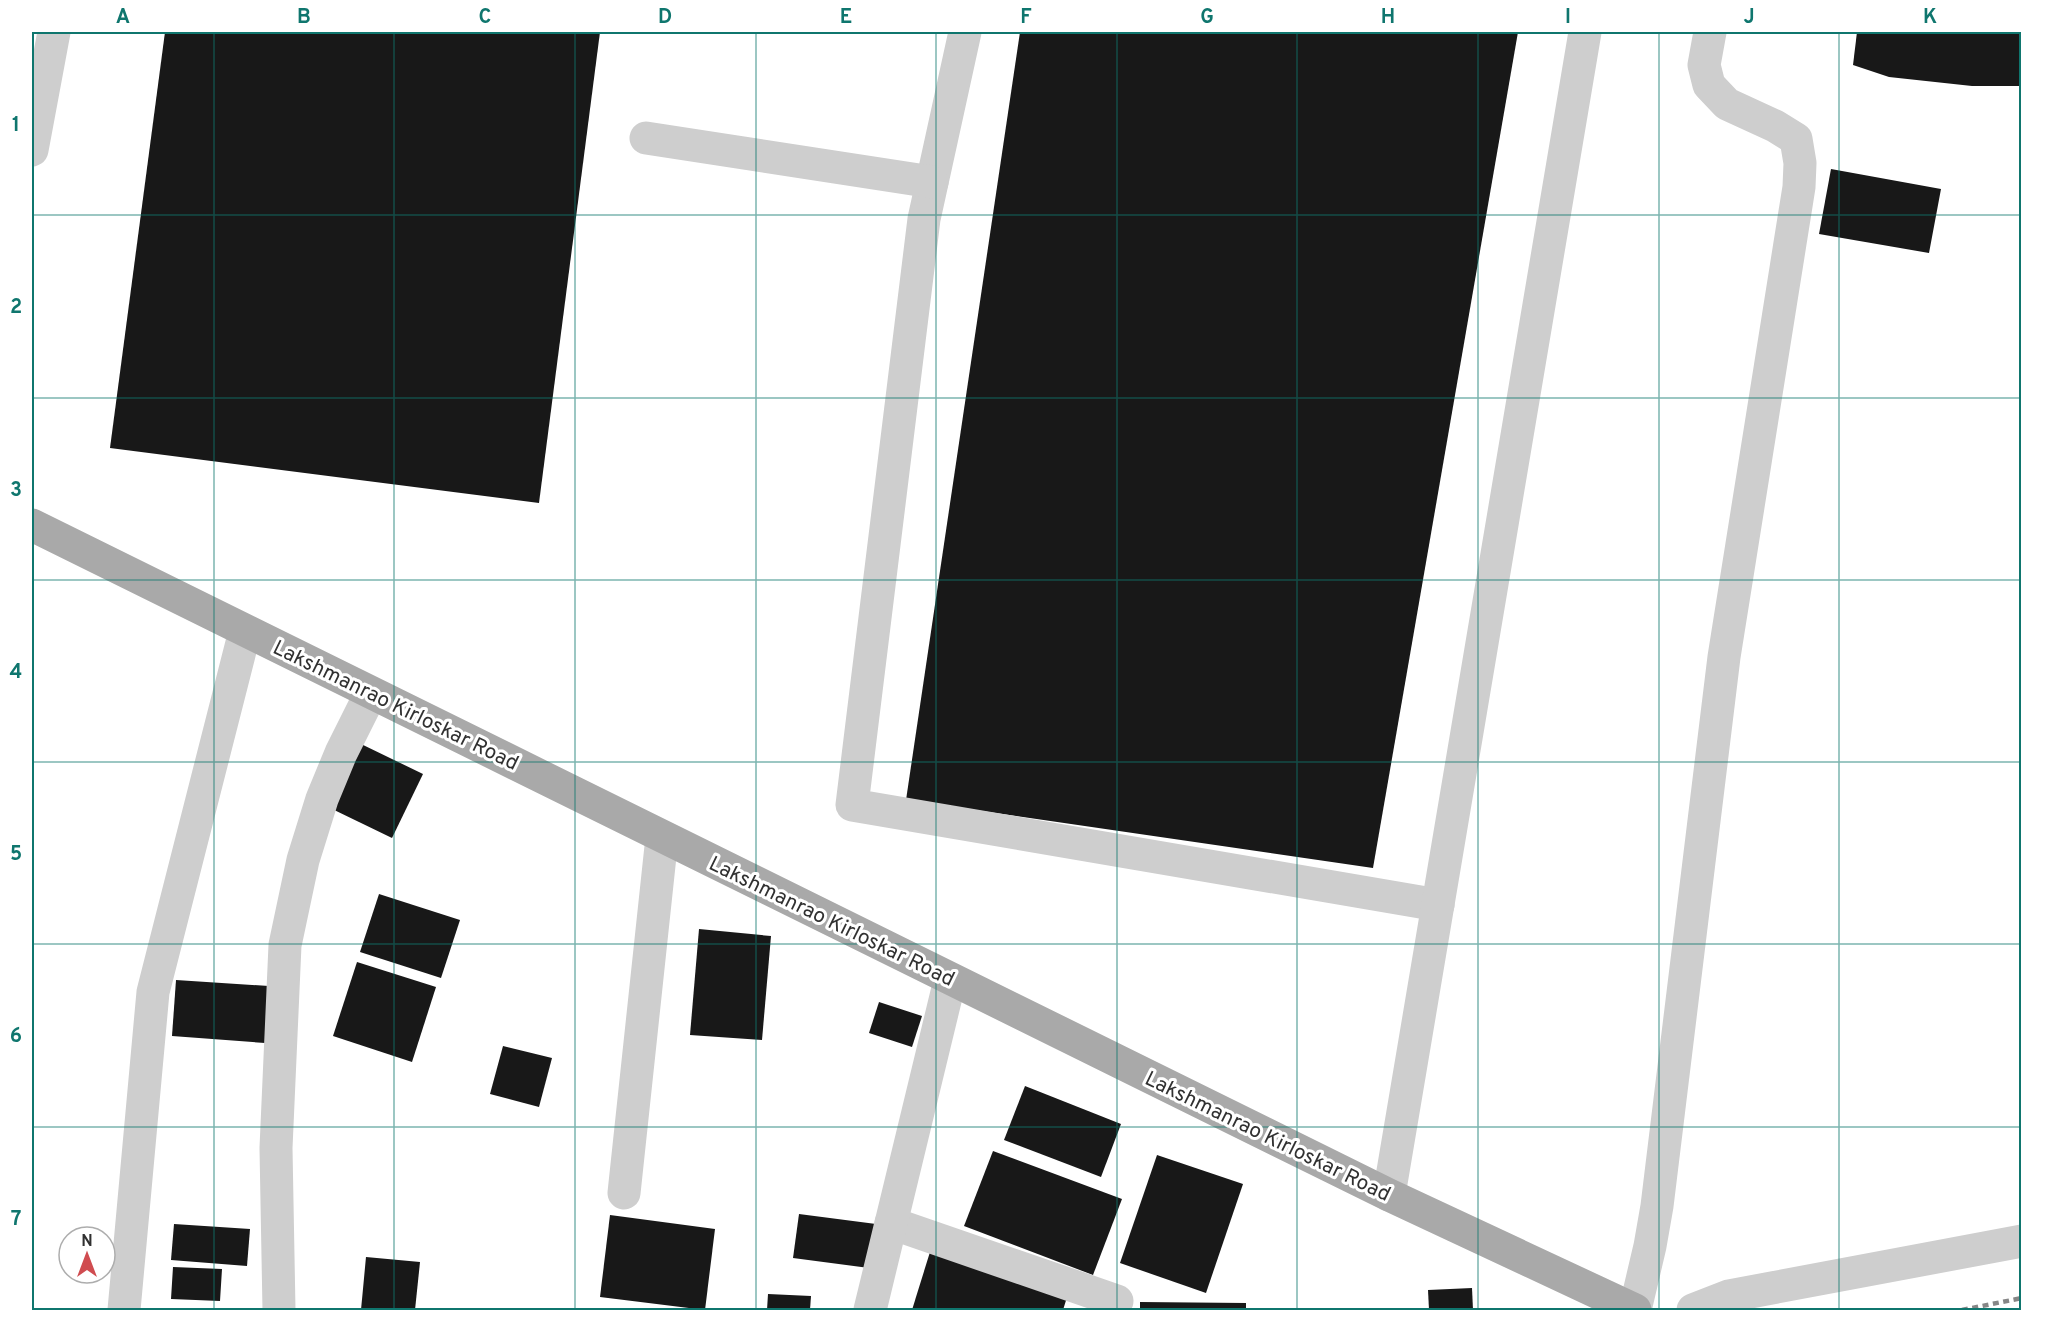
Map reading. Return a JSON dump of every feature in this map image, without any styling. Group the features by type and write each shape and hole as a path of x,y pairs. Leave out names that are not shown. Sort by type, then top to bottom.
{"main road":[{"name":"Lakshmanrao Kirloskar Road","path":"32,525 1389,1195 1635,1310"}],"street":[{"path":"32,150 54,32"},
{"path":"965,32 924,219 852,805 1438,905"},
{"path":"1389,1195 1585,32"},
{"path":"1635,1310 1657,1206 1724,657 1799,187 1800,163 1796,139 1775,126 1726,104 1709,85 1704,65 1710,32"},
{"path":"646,138 932,182"},
{"path":"124,1311 153,992 245,631"},
{"path":"279,1311 276,1148 285,945 303,860 322,799 341,753 371,693"},
{"path":"624,1194 662,837"},
{"path":"870,1311 950,980"},
{"path":"891,1222 1117,1301"},
{"path":"1694,1311 1729,1296 2022,1241"}],"building":[{"path":"165,32 600,32 539,503 110,448"},
{"path":"1020,32 1518,32 1373,868 906,800"},
{"path":"1857,32 2022,32 2022,86 1972,86 1889,77 1853,65"},
{"path":"1831,169 1941,189 1929,253 1819,234"},
{"path":"359,743 423,774 392,838 328,807"},
{"path":"379,894 460,920 441,978 360,952"},
{"path":"699,929 771,936 762,1040 690,1035"},
{"path":"357,962 436,987 412,1062 333,1036"},
{"path":"176,980 269,986 265,1043 172,1036"},
{"path":"879,1002 922,1016 912,1047 869,1033"},
{"path":"503,1046 552,1058 539,1107 490,1094"},
{"path":"1025,1086 1121,1124 1101,1177 1004,1140"},
{"path":"993,1151 1122,1199 1093,1275 964,1226"},
{"path":"1157,1155 1243,1184 1206,1293 1120,1263"},
{"path":"799,1214 876,1224 869,1268 793,1258"},
{"path":"610,1215 715,1229 705,1310 600,1297"},
{"path":"174,1224 250,1229 247,1266 171,1260"},
{"path":"930,1252 1068,1294 1063,1310 912,1310"},
{"path":"366,1257 420,1262 415,1310 361,1310"},
{"path":"173,1267 222,1269 220,1301 171,1299"},
{"path":"1472,1288 1473,1310 1429,1310 1428,1290"},
{"path":"768,1294 811,1296 810,1310 767,1310"},
{"path":"1140,1302 1246,1303 1246,1310 1140,1310"}],"railway":[{"path":"1962,1310 2022,1298"}]}
